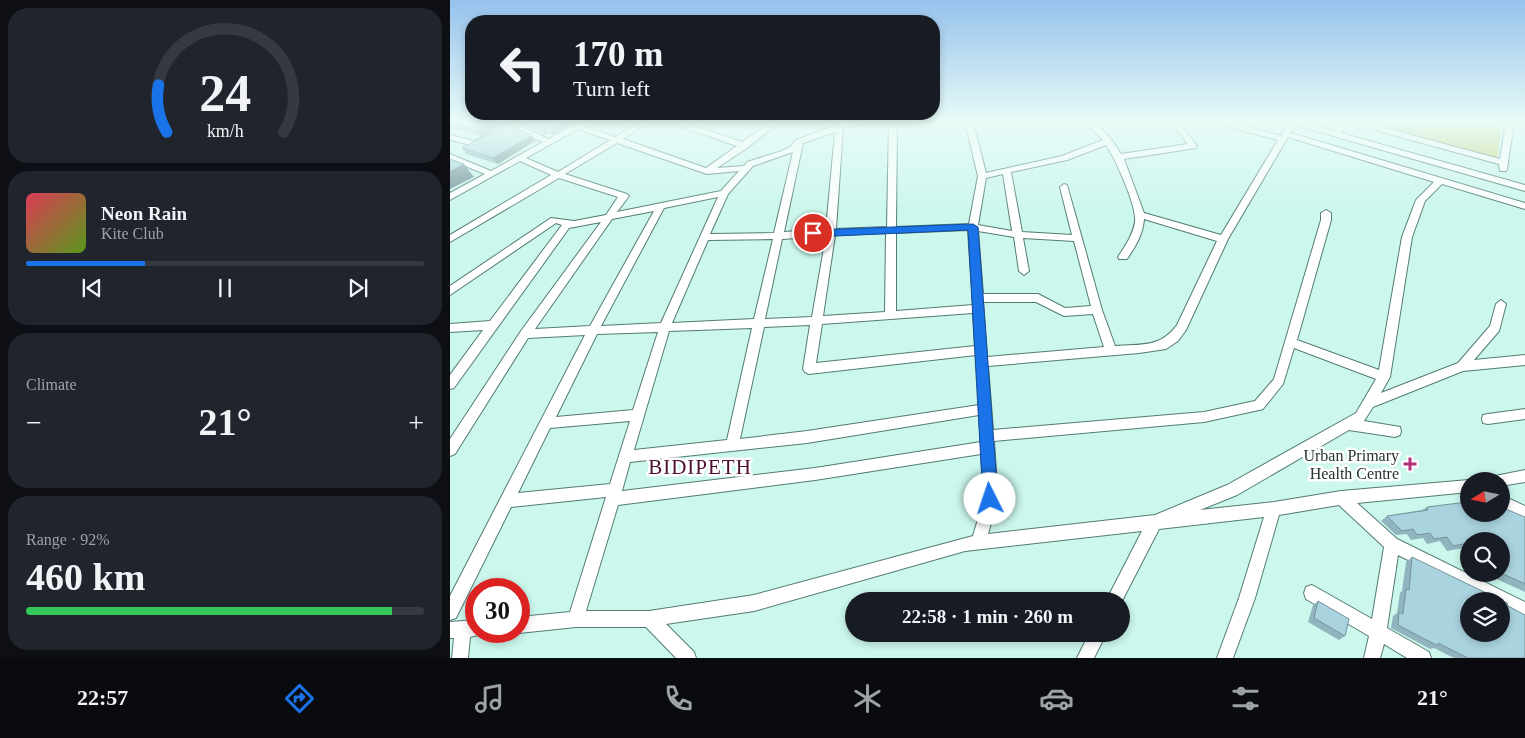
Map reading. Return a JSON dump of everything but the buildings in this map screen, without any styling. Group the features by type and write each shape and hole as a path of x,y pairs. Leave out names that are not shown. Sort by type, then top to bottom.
{"street":[{"path":"450,197 530,153"},
{"path":"450,239 594,153"},
{"path":"653,153 707,171 745,168"},
{"path":"707,171 734,153"},
{"path":"576,619 665,326 704,237 724,193 745,168 755,161 786,153"},
{"path":"732,445 797,153"},
{"path":"838,153 831,232 809,368 980,356 1111,352 1162,346 1174,338 1190,311 1222,239 1274,153"},
{"path":"890,316 892,153"},
{"path":"976,153 982,176 973,227 990,499 978,543"},
{"path":"982,176 1007,172 1078,153"},
{"path":"1116,153 1140,215 1140,226 1134,242 1123,256"},
{"path":"1119,158 1152,153"},
{"path":"1340,153 1525,206"},
{"path":"1402,153 1525,188"},
{"path":"1467,153 1504,163"},
{"path":"1497,198 1506,153"},
{"path":"450,157 492,174"},
{"path":"450,450 525,334 624,196 558,175 520,158"},
{"path":"1007,172 1024,271"},
{"path":"1119,592 1154,523 1232,490 1360,417 1384,377 1407,237 1422,200 1440,181"},
{"path":"1064,187 1097,310 1111,352"},
{"path":"450,384 566,226 724,193"},
{"path":"450,612 594,329 661,206"},
{"path":"507,501 614,495 815,474 986,442 1204,417 1259,405 1280,381 1326,220 1326,213"},
{"path":"1140,215 1222,239"},
{"path":"451,289 554,220 573,224"},
{"path":"704,237 778,236 831,232 973,227 1018,235 1078,238"},
{"path":"525,334 665,326 816,322 890,316 977,303 1038,298 1064,312 1097,310"},
{"path":"1462,366 1495,328 1501,304"},
{"path":"450,328 494,325"},
{"path":"1291,342 1384,377"},
{"path":"1369,402 1462,366 1525,360"},
{"path":"626,456 807,437 984,409"},
{"path":"1488,419 1525,414"},
{"path":"546,423 638,415"},
{"path":"1348,424 1395,431"},
{"path":"1510,478 1525,476"},
{"path":"530,624 576,619 649,619 754,603 965,544 1274,509 1341,498 1460,487"},
{"path":"1341,498 1392,544 1525,610"},
{"path":"1510,506 1525,513"},
{"path":"1225,658 1247,598 1274,509"},
{"path":"1372,658 1378,633 1392,544"},
{"path":"1312,594 1423,658"},
{"path":"649,619 688,658"},
{"path":"460,658 463,629"},
{"path":"1085,658 1094,642"}],"green space":[{"path":"1474,153 1498,153 1497,159"}],"place":[{"name":"Urban Primary Health Centre","path":"1410,464"}],"district":[{"name":"BIDIPETH","path":"700,467"}],"route":[{"path":"813,233 973,227 990,499"}]}
